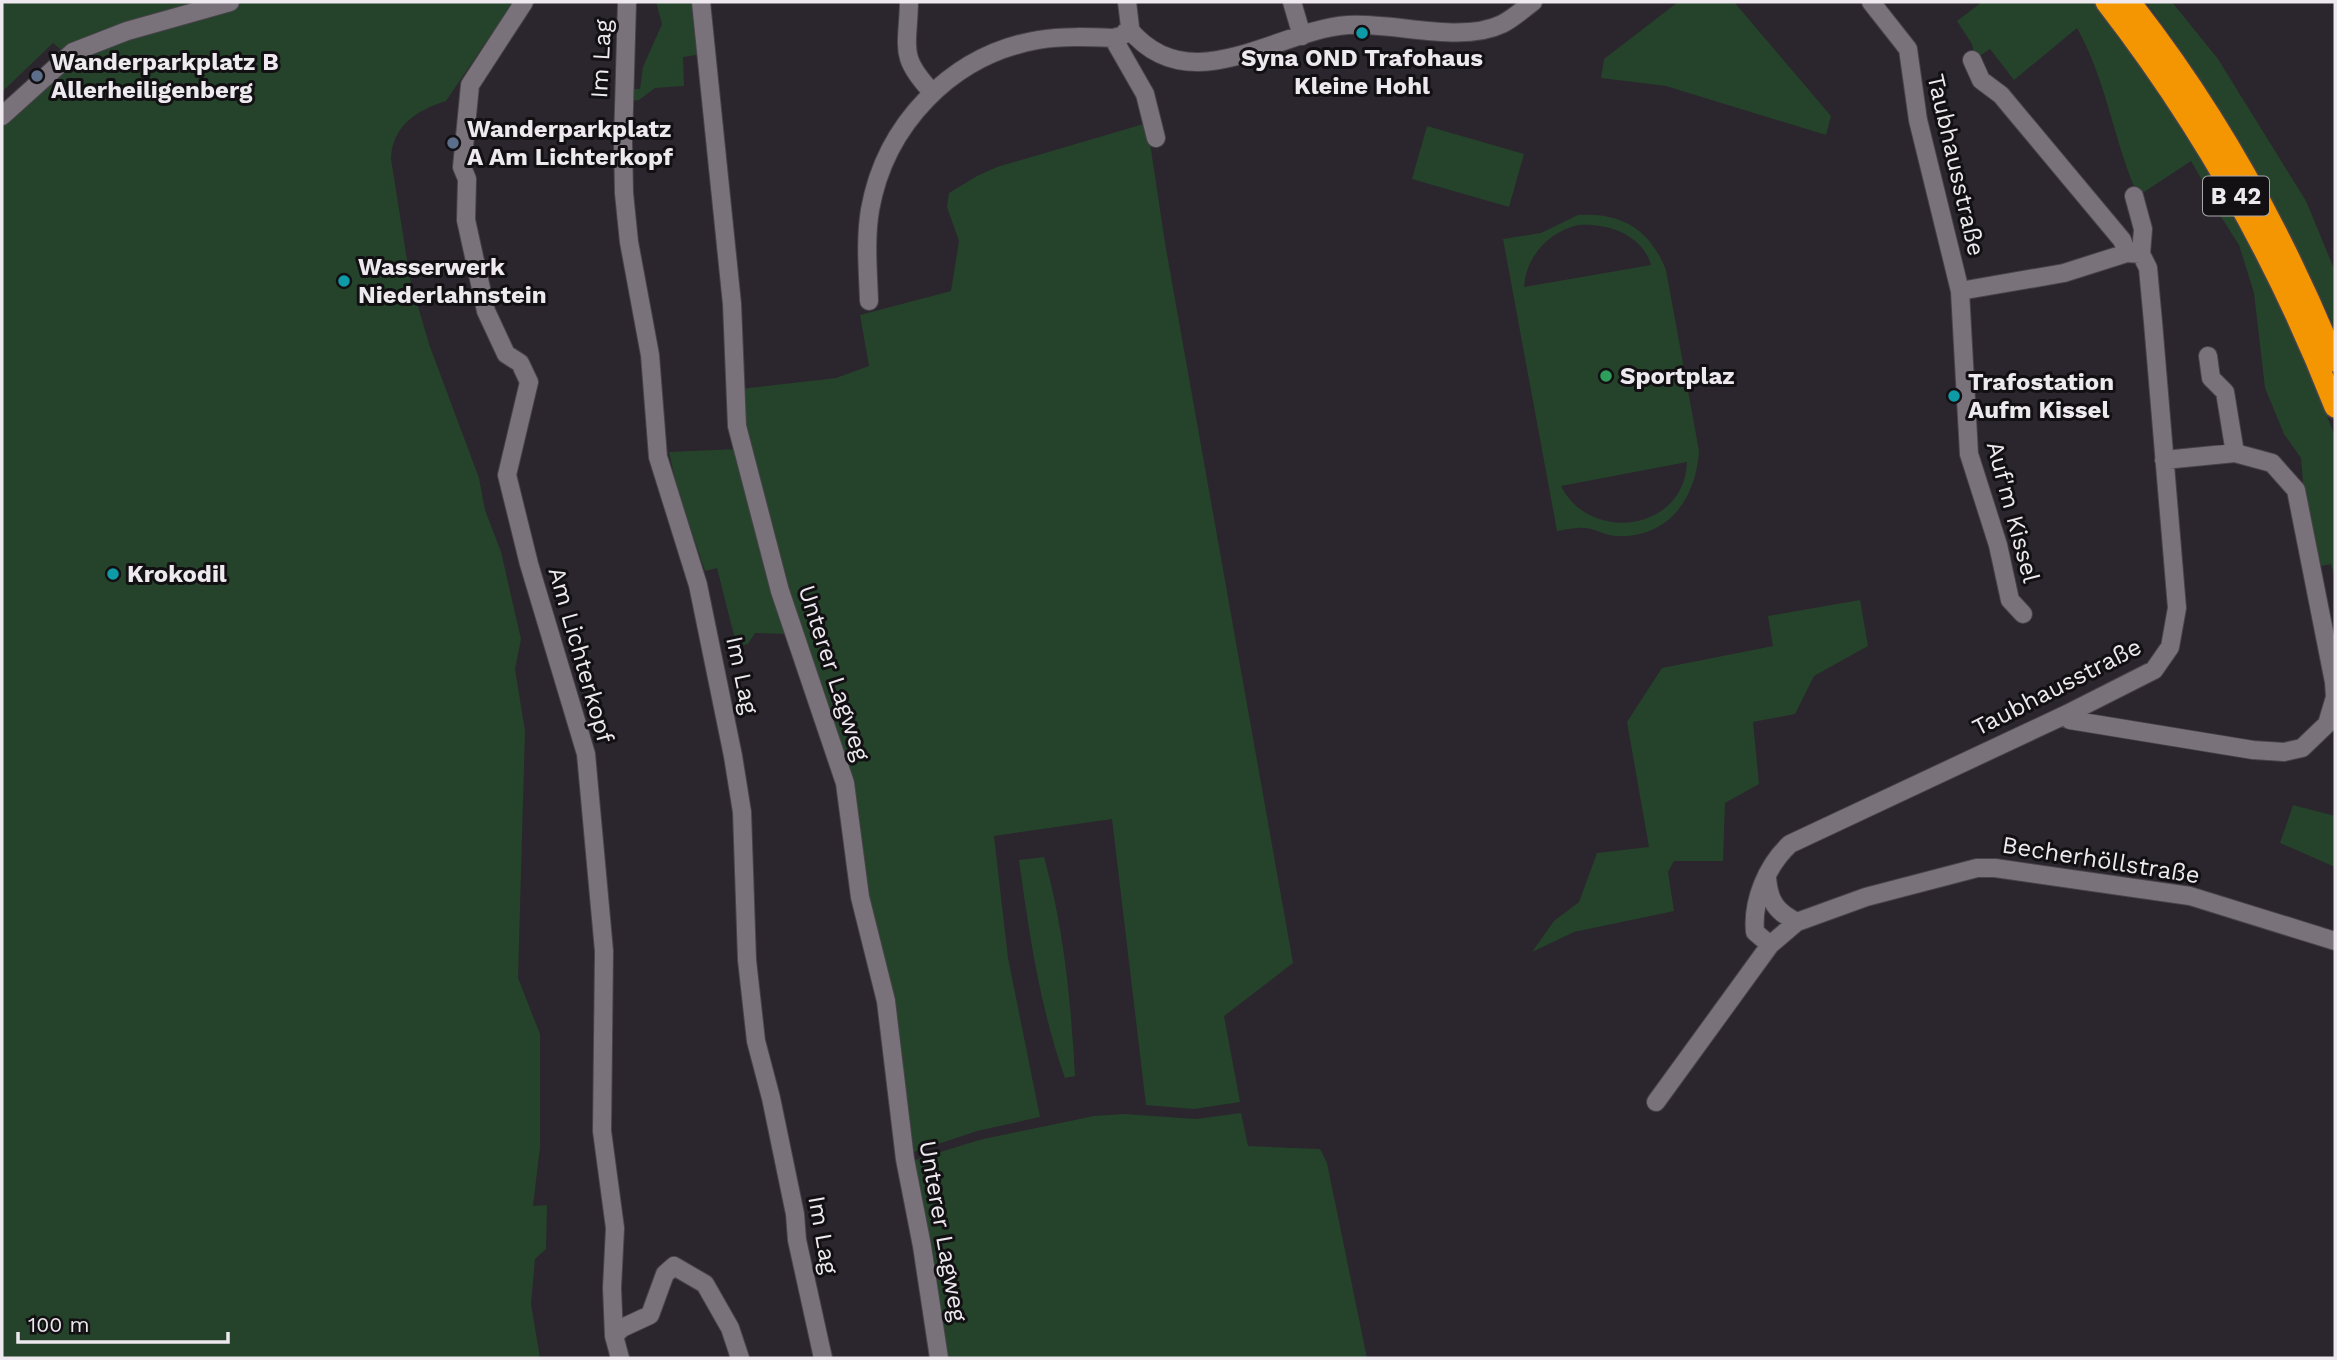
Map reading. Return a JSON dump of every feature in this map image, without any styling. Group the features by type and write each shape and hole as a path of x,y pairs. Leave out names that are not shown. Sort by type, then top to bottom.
{"highway":[{"name":"B 42","path":"2106,2 2191,122 2246,215 2298,317 2335,407"},
{"name":"B 42","path":"2130,2 2174,62 2233,152 2285,249 2335,361"}],"street":[{"path":"2,116 72,53 127,31 230,2"},
{"name":"Am Lichterkopf","path":"524,2 469,88 463,166 467,178 466,220 486,311 506,354 520,363 529,382 507,475 529,564 586,754 604,951 602,1131 615,1228 612,1288 614,1336 620,1358"},
{"name":"Im Lag","path":"627,2 624,193 629,238 650,355 658,457 698,585 733,756 742,812 747,960 756,1041 771,1098 795,1214 797,1240 823,1358"},
{"name":"Unterer Lagweg","path":"701,2 732,304 737,426 780,591 845,783 860,897 886,1001 905,1159 922,1246 939,1358"},
{"path":"909,2 907,58 912,72 932,92"},
{"path":"1121,34 1131,22 1127,2"},
{"path":"1292,2 1303,36"},
{"path":"869,301 869,217 879,173 902,127 932,92 978,60 1036,40 1121,34 1151,52 1180,60 1234,58 1334,27 1355,25 1462,31 1489,29 1510,19 1533,2"},
{"name":"Taubhausstraße","path":"1871,2 1908,49 1912,93 1932,191 1960,291 2064,274 2134,254"},
{"path":"1121,34 1145,93 1156,138"},
{"path":"1972,60 1981,80 2001,95 2134,254"},
{"name":"Taubhausstraße","path":"2134,254 2143,229 2137,207"},
{"name":"Taubhausstraße","path":"1774,941 1755,932 1754,918 1767,878 1777,859 1790,844 2067,714 2154,670 2170,647 2177,608 2148,268 2134,254"},
{"name":"Auf'm Kissel","path":"1960,291 1969,454 1998,545 2010,600 2023,614"},
{"path":"2208,356 2211,378 2225,391 2235,453"},
{"path":"2067,714 2070,720 2267,751 2302,748 2327,724 2335,697 2334,682 2296,490 2272,463 2235,453 2164,460"},
{"name":"Becherhöllstraße","path":"1656,1102 1774,941 1797,922 1866,897 1985,867 2190,897 2335,941"},
{"path":"1767,878 1774,941"},
{"path":"1769,897 1782,915 1797,922"},
{"path":"614,1336 622,1328 650,1315 665,1274 674,1266 705,1284 730,1328 740,1358"}],"green space":[{"path":"2,2 513,2 446,101 425,109 401,129 392,147 391,159 410,279 429,344 479,478 485,510 501,552 521,639 515,669 525,731 518,978 540,1034 540,1147 533,1206 547,1205 546,1249 535,1259 531,1304 540,1358 2,1358 2,119 73,60 53,43 2,92"},
{"path":"656,2 692,2 702,54 683,57 684,86 655,88 639,100 633,101 634,89 640,89 643,67 662,24"},
{"path":"1678,2 1734,2 1831,116 1826,135 1666,86 1601,78 1604,59"},
{"path":"1982,2 2095,2 2185,130 2272,289 2315,384 2335,437 2335,579 2331,564 2321,566 2304,495 2301,458 2284,434 2265,388 2254,293 2239,245 2211,201 2213,199 2191,161 2138,196 2122,154 2103,89 2077,28 2014,80 1990,49 1975,59 1972,44 1957,21"},
{"path":"2146,2 2172,2 2218,59 2306,201 2335,271 2335,329 2273,201 2250,160 2201,80"},
{"path":"1147,123 1165,243 1293,963 1224,1016 1240,1102 1194,1109 1146,1105 1112,819 994,836 1008,958 1040,1117 977,1131 914,1152 894,1000 748,448 741,389 836,378 869,366 860,315 951,291 959,241 947,207 949,193 997,167"},
{"path":"1427,126 1524,154 1509,207 1412,179"},
{"name":"Sportplaz","path":"1578,215 1621,220 1652,244 1666,270 1699,451 1697,469 1685,500 1676,513 1650,531 1615,536 1588,528 1557,531 1503,239 1541,233","holes":["1578,225 1600,226 1632,238 1640,245 1651,265 1524,287 1529,265 1541,247 1558,233","1687,462 1682,485 1671,503 1654,515 1634,522 1613,522 1593,516 1575,504 1561,486"]},
{"path":"736,449 788,634 755,633 748,644 737,647 717,568 705,571 677,488 669,452"},
{"path":"1860,600 1868,646 1814,676 1795,714 1753,722 1759,784 1725,803 1723,861 1674,861 1668,872 1674,911 1574,932 1532,952 1554,921 1579,902 1597,853 1649,847 1627,722 1662,668 1773,646 1768,616"},
{"path":"2293,805 2335,816 2335,867 2280,843"},
{"path":"1044,857 1062,938 1069,993 1075,1076 1065,1078 1042,998 1019,860"},
{"path":"1241,1113 1248,1146 1320,1149 1327,1163 1367,1358 945,1358 915,1160 979,1140 1094,1116 1124,1114 1196,1119"}],"place":[{"name":"Syna OND Trafohaus Kleine Hohl","path":"1362,33"},
{"name":"Wanderparkplatz B Allerheiligenberg","path":"37,76"},
{"name":"Wanderparkplatz A Am Lichterkopf","path":"453,143"},
{"name":"Wasserwerk Niederlahnstein","path":"344,281"},
{"name":"Sportplaz","path":"1606,376"},
{"name":"Trafostation Aufm Kissel","path":"1954,396"},
{"name":"Krokodil","path":"113,574"}]}
